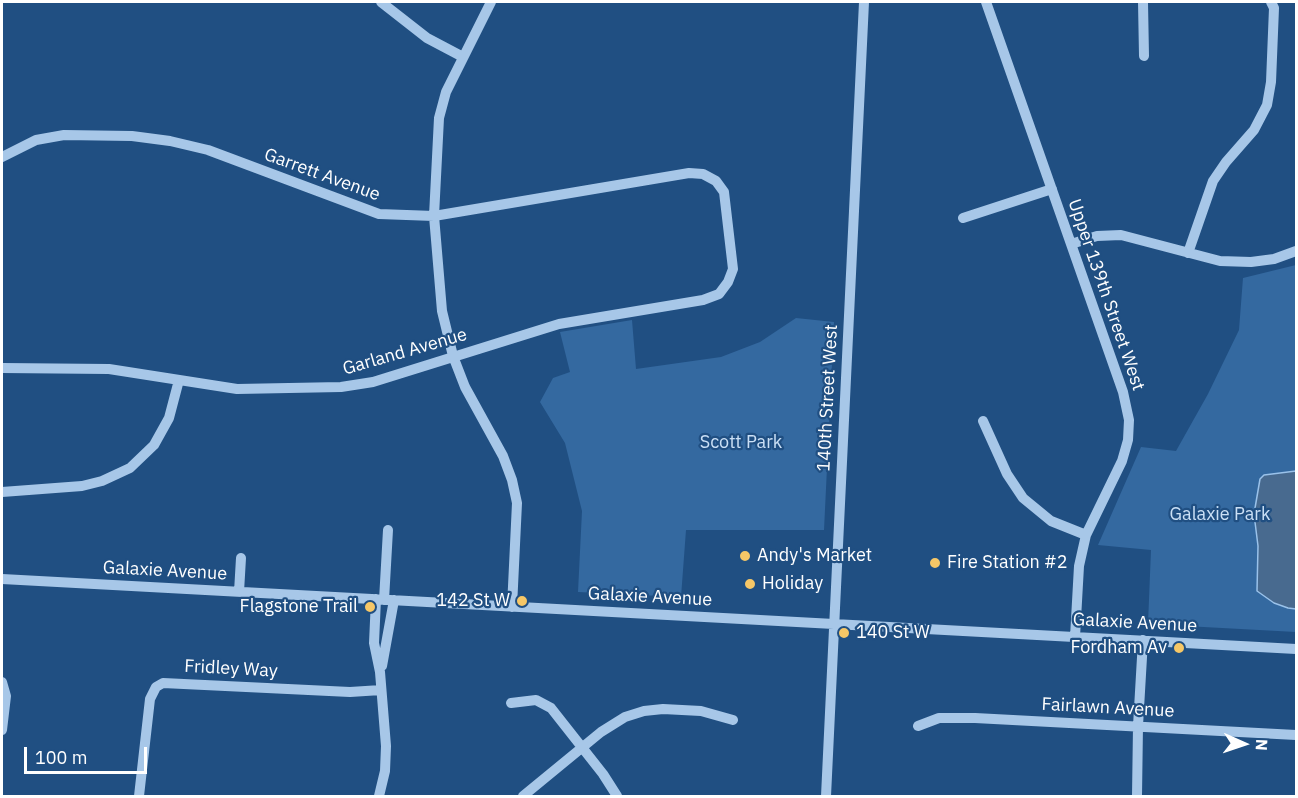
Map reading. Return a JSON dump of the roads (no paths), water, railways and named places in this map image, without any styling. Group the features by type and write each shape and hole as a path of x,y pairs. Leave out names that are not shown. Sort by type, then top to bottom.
{"street":[{"path":"381,2 427,38 463,57"},
{"path":"491,2 446,92 439,118 435,216 442,311 453,356 465,387 503,456 517,503 512,607"},
{"name":"140th Street West","path":"826,796 864,2"},
{"name":"Upper 139th Street West","path":"986,2 1124,392 1129,420 1128,440 1122,461 1086,535 1079,566 1075,637"},
{"path":"1143,2 1144,56"},
{"path":"1188,253 1213,181 1254,130 1267,105 1271,82 1274,8 1271,2"},
{"name":"Garrett Avenue","path":"2,157 36,140 64,135 132,136 170,141 208,150 379,214 435,216 689,173 704,174 716,181 724,192 727,205"},
{"path":"963,218 1052,189"},
{"name":"Garland Avenue","path":"2,368 109,369 237,389 341,387 373,382 559,324 704,300 719,294 728,282 733,269 727,205"},
{"path":"1071,244 1097,236 1121,235 1220,261 1251,262 1274,259 1296,251"},
{"path":"2,492 82,486 102,482 130,468 154,446 169,418 179,380"},
{"path":"983,421 1007,474 1023,498 1051,521 1086,535"},
{"path":"379,796 386,758 380,672 388,530"},
{"path":"239,592 241,558"},
{"name":"Galaxie Avenue","path":"2,579 1296,649"},
{"path":"380,672 374,643 385,600"},
{"path":"1137,796 1143,640"},
{"path":"2,682 6,696 2,730"},
{"name":"Fridley Way","path":"139,796 150,699 156,687 163,683 350,692 381,690"},
{"path":"511,703 536,700 551,708 617,796"},
{"path":"523,796 616,722 644,711 663,709 700,711 733,720"},
{"name":"Fairlawn Avenue","path":"918,726 939,718 975,718 1296,735"}],"place":[{"name":"Andy's Market","path":"745,556"},
{"name":"Fire Station #2","path":"935,563"},
{"name":"Holiday","path":"750,584"},
{"name":"142 St W","path":"522,601"},
{"name":"Flagstone Trail","path":"370,607"},
{"name":"140 St W","path":"844,633"},
{"name":"Fordham Av","path":"1179,648"}],"park label":[{"name":"Scott Park","path":"741,443"},
{"name":"Galaxie Park","path":"1220,515"}]}
